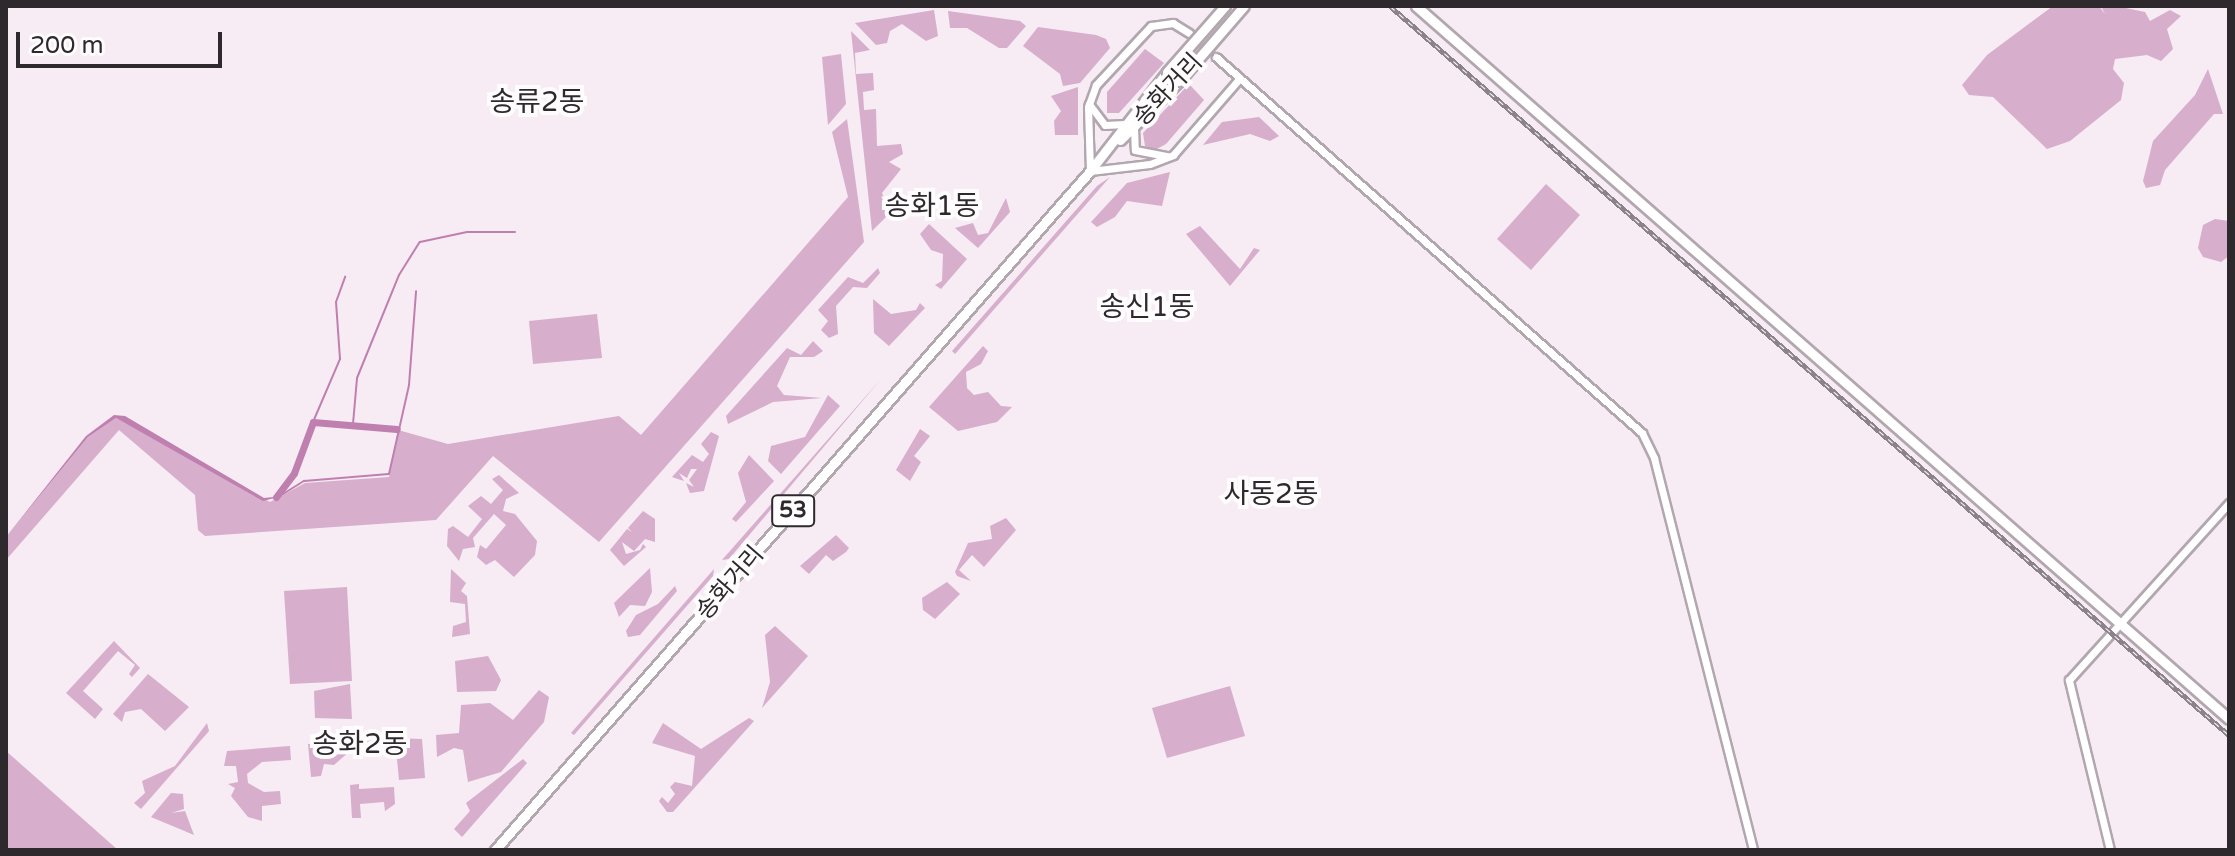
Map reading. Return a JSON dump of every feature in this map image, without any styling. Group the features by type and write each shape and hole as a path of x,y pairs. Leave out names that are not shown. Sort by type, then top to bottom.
{"main road":[{"name":"송화거리","path":"1131,125 1167,72 1225,6"},
{"name":"송화거리","path":"495,850 1090,171 1131,125 1179,81 1244,6"},
{"path":"1416,6 2229,719"}],"street":[{"path":"1189,33 1173,23 1151,26 1096,85 1089,102 1090,171 1150,164 1173,155 1240,78"},
{"path":"1216,57 1642,433 1654,458 1753,850"},
{"path":"1089,102 1105,125 1131,125 1132,144 1142,155 1173,155"},
{"path":"2110,850 2068,686 2073,671 2229,503"}],"shaded area":[{"path":"2053,6 2099,6 2105,14 2101,6 2116,6 2145,12 2150,21 2170,10 2181,16 2167,29 2173,49 2161,61 2147,55 2115,59 2113,69 2124,83 2121,100 2070,141 2047,149 1993,97 1969,95 1962,85 1987,55"},
{"path":"934,10 938,36 926,41 902,24 890,31 887,43 876,45 855,23"},
{"path":"948,11 1020,21 1026,26 1007,48 999,48 967,28 950,28"},
{"path":"1038,27 1096,35 1106,39 1110,48 1080,83 1063,86 1060,74 1023,46"},
{"path":"851,31 870,50 855,53 856,74 873,73 874,90 863,92 864,110 876,109 877,146 901,144 903,154 889,162 901,169 882,193 890,213 872,231"},
{"path":"1145,49 1164,63 1119,113 1107,113 1107,92"},
{"path":"841,54 846,104 828,125 822,57"},
{"path":"2208,69 2223,114 2214,114 2165,170 2160,185 2146,188 2143,181 2153,141 2195,95"},
{"path":"1189,84 1204,100 1166,144 1155,150 1145,146 1143,133"},
{"path":"1078,87 1078,135 1055,135 1054,121 1061,111 1051,96"},
{"path":"1259,117 1279,136 1270,141 1250,134 1203,145 1222,122"},
{"path":"847,119 864,242 599,542 493,456 436,520 205,536 198,530 195,495 119,430 6,560 6,537 88,437 116,418 270,502 305,483 389,477 398,430 448,444 619,416 641,435 848,197 832,132"},
{"path":"1170,172 1162,206 1127,201 1115,217 1097,227 1091,222 1127,183"},
{"path":"1110,177 955,354 952,351 1097,186"},
{"path":"1546,184 1580,215 1531,270 1497,239"},
{"path":"1006,198 1010,212 978,248 955,228 973,223 978,235 988,233"},
{"path":"2215,219 2229,221 2229,256 2221,262 2203,257 2198,248 2203,225"},
{"path":"929,224 967,259 941,289 935,285 942,281 943,254 931,250 920,234"},
{"path":"1200,226 1240,269 1254,248 1260,250 1230,286 1186,234"},
{"path":"878,268 880,273 867,288 853,287 836,306 838,334 829,338 821,330 828,321 818,310 848,277 863,283"},
{"path":"873,299 891,314 916,310 920,303 925,308 889,346 874,333"},
{"path":"597,314 602,358 533,364 529,321"},
{"path":"813,341 823,351 814,357 790,357 777,386 784,395 822,398 773,402 728,424 726,416 787,348 801,355"},
{"path":"983,346 988,351 981,364 966,372 967,388 974,395 988,392 1001,406 1012,407 997,422 958,431 929,407"},
{"path":"881,379 729,559 722,560"},
{"path":"828,395 840,406 781,474 768,461 771,446 805,437"},
{"path":"114,415 125,416 264,498 282,496 263,501 116,418 88,437 6,537 86,436"},
{"path":"920,429 930,436 914,456 921,462 910,481 896,470"},
{"path":"711,432 719,436 704,491 690,493 686,483 694,487 689,480 697,469 691,469 687,478 679,473 684,481 672,477 692,455 703,462 709,454 701,444"},
{"path":"749,455 774,481 736,522 732,519 746,502 738,473"},
{"path":"499,475 519,493 506,499 503,511 515,514 537,541 535,555 514,577 495,560 486,565 477,557 480,545 486,549 506,525 494,514 473,538 475,547 463,549 459,561 447,546 448,529 453,526 468,537 482,519 468,506 481,496 491,504 503,490 492,479"},
{"path":"643,511 655,519 655,542 645,539 634,551 622,542 626,554 640,550 643,544 646,547 624,566 610,550 627,529 632,532 628,528"},
{"path":"1006,518 1016,530 984,567 972,555 959,570 971,581 957,576 955,572 968,543 992,539 990,526"},
{"path":"836,535 849,548 846,552 833,561 826,555 809,574 800,566"},
{"path":"650,568 652,592 645,606 630,605 619,617 614,603"},
{"path":"451,569 466,583 461,591 467,596 470,634 452,637 453,626 466,622 465,604 450,602"},
{"path":"714,569 713,576 574,735 571,733"},
{"path":"947,582 960,594 935,619 923,610 922,598"},
{"path":"675,586 677,591 640,635 628,637 626,631 636,615 658,604"},
{"path":"347,587 352,681 290,684 284,591"},
{"path":"775,626 808,656 762,708 770,682 765,635"},
{"path":"114,641 140,668 132,677 129,674 135,665 118,651 83,691 103,709 95,719 66,693"},
{"path":"488,656 501,680 496,691 457,692 455,661"},
{"path":"148,674 189,707 165,731 141,709 125,712 122,722 113,714"},
{"path":"350,684 352,719 315,718 314,691"},
{"path":"1230,686 1245,736 1167,758 1152,708"},
{"path":"539,690 549,697 544,722 501,772 468,782 463,750 454,748 437,757 436,735 459,733 461,705 490,703 513,720"},
{"path":"749,718 754,721 673,812 667,812 659,801 662,797 668,803 675,794 670,787 675,782 692,786 695,756 652,743 663,723 701,749"},
{"path":"207,723 209,731 141,809 134,803 145,793 142,781 175,766"},
{"path":"395,738 422,739 425,778 399,780"},
{"path":"380,740 359,743 334,765 324,764 321,776 311,777 308,744"},
{"path":"290,746 291,760 262,762 247,774 248,783 264,792 280,791 281,804 262,806 262,821 248,817 231,796 235,788 228,784 238,782 236,766 224,766 227,751"},
{"path":"6,751 118,850 6,850"},
{"path":"523,759 527,763 462,837 454,829 470,811 466,803"},
{"path":"359,784 359,789 394,787 395,804 385,811 384,802 360,804 361,818 352,818 350,785"},
{"path":"171,793 183,794 184,809 171,813 185,811 194,835 151,817"}],"waterway":[{"path":"353,424 357,378 399,275 420,242 467,232 515,232"},
{"path":"313,422 340,359 336,302 345,277"},
{"path":"283,494 304,481 389,474 409,385 416,291"},
{"path":"276,497 294,473 313,422 397,429"}],"tunnel":[{"path":"1189,33 1216,57"}],"railway":[{"path":"1390,6 2229,735"}],"district":[{"name":"송류2동","path":"537,102"},
{"name":"송화1동","path":"932,206"},
{"name":"송신1동","path":"1147,307"},
{"name":"사동2동","path":"1271,494"},
{"name":"송화2동","path":"360,744"}]}
